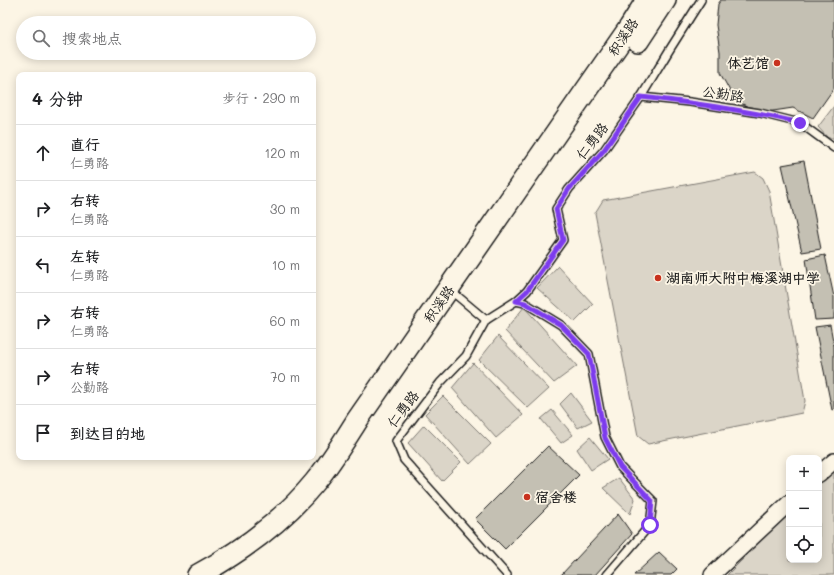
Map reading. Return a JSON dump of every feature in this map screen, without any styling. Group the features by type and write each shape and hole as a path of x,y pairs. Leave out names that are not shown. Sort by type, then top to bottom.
{"main road":[{"name":"积溪路","path":"221,575 255,554 298,518 325,488 345,462 454,293 647,0"},
{"name":"积溪路","path":"198,575 232,555 260,535 304,496 328,466 358,419 454,293 665,0"}],"street":[{"path":"822,471 834,461"},
{"path":"712,575 786,506"}],"lane":[{"path":"641,97 701,0"},
{"name":"公勤路","path":"641,97 690,102 752,112 800,123 834,148"},
{"name":"仁勇路","path":"507,575 404,460 396,441 440,383 466,356 486,320 516,301 527,291 563,240 556,209 569,189 604,150 641,97"},
{"path":"454,293 486,320"},
{"path":"516,301 525,303 561,325 589,354 605,438 620,467 652,501 650,525 607,575"}],"shaded area":[{"path":"834,106 834,138 828,138 818,127"},
{"path":"755,172 763,178 769,191 805,401 802,413 648,444 638,436 595,213 603,200"},
{"path":"558,266 593,304 575,322 537,288"},
{"path":"524,307 577,366 554,383 505,331"},
{"path":"498,336 549,389 528,408 479,360"},
{"path":"473,363 523,415 496,438 452,388"},
{"path":"571,393 592,421 578,428 560,404"},
{"path":"443,396 491,444 470,464 425,414"},
{"path":"552,410 573,435 561,443 541,419"},
{"path":"424,425 461,462 442,481 408,443"},
{"path":"590,437 608,459 591,470 577,449"},
{"path":"834,469 834,575 727,575 745,557 770,527 786,512 786,563 822,563 822,479"},
{"path":"619,478 635,499 630,514 603,488"}],"building":[{"name":"体艺馆","path":"721,0 834,0 834,88 813,118 793,108 760,113 735,100 720,73 720,52 716,25 718,4"},
{"path":"804,161 821,249 802,252 782,165"},
{"path":"825,255 834,297 834,319 815,320 806,259"},
{"path":"830,325 834,346 834,409 832,410 815,327"},
{"name":"宿舍楼","path":"548,446 579,475 505,549 475,519"},
{"name":"宿舍楼","path":"618,514 632,534 595,575 561,575"},
{"path":"659,552 677,569 671,575 634,575"}],"place":[{"name":"体艺馆","path":"777,63"},
{"name":"湖南师大附中梅溪湖中学","path":"658,278"},
{"name":"宿舍楼","path":"527,497"}],"route":[{"path":"650,525 652,501 620,467 605,438 589,354 561,325 525,303 516,301 527,291 563,240 556,209 569,189 604,150 641,97 690,102 760,113 800,123"}]}
